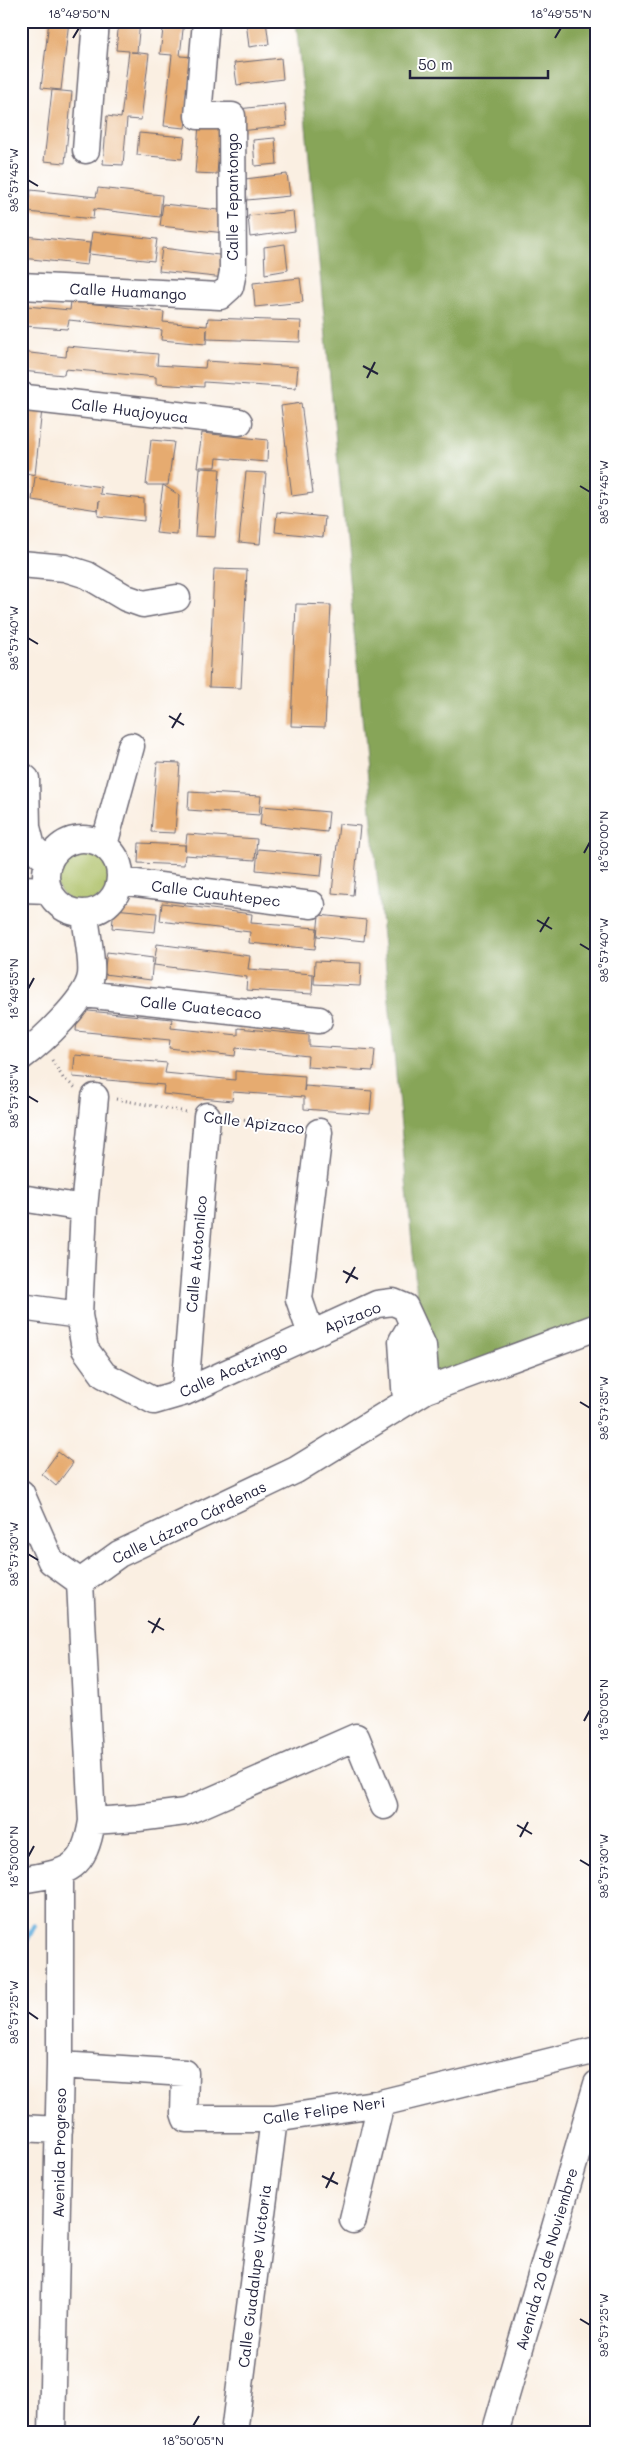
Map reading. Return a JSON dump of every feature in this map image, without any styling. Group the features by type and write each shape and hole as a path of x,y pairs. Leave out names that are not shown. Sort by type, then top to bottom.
{"street":[{"path":"86,150 96,21"},
{"name":"Calle Tepantongo","path":"206,21 198,116 232,116 233,272 230,286"},
{"name":"Calle Huamango","path":"21,286 220,296 230,286"},
{"name":"Calle Huajoyuca","path":"21,395 26,398 239,422"},
{"path":"21,564 65,568 88,575 126,598 143,604 177,598"},
{"path":"104,845 131,746"},
{"path":"21,775 26,779 27,827 32,847 48,862"},
{"path":"89,838 104,845 118,860 120,881 116,893 108,904 97,910 85,913 63,908 54,900 48,890 46,871 48,862 58,848 72,840 89,838"},
{"name":"Calle Cuauhtepec","path":"120,881 312,905"},
{"path":"21,889 48,890"},
{"path":"31,1049 84,994 91,976 85,913"},
{"name":"Calle Cuatecaco","path":"84,994 319,1020"},
{"name":"Calle Acatzingo","path":"95,1097 84,1208 79,1315 85,1348 104,1375 154,1400 185,1392 311,1334"},
{"name":"Calle Atotonilco","path":"185,1392 207,1116"},
{"name":"Calle Apizaco","path":"311,1334 299,1299 319,1132"},
{"path":"21,1198 84,1208"},
{"name":"Apizaco","path":"311,1334 377,1304 393,1302 404,1307 412,1324 402,1341 416,1396"},
{"path":"21,1308 79,1315"},
{"name":"Calle Lázaro Cárdenas","path":"80,1582 119,1554 296,1470 416,1396 597,1327"},
{"path":"21,1493 51,1561 80,1582 92,1821 87,1846 73,1866 60,1874 21,1880"},
{"path":"92,1821 185,1812 356,1737 384,1806"},
{"name":"Avenida Progreso","path":"52,2433 60,2065 60,1874"},
{"name":"Calle Felipe Neri","path":"60,2065 185,2073 184,2113 186,2119 274,2119 381,2103 597,2050"},
{"name":"Avenida 20 de Noviembre","path":"496,2433 597,2084"},
{"path":"353,2220 381,2103"},
{"name":"Calle Guadalupe Victoria","path":"234,2433 274,2119"},
{"path":"21,2128 59,2130"}],"path":[{"name":"Calle Apizaco","path":"31,1049 82,1093 95,1097 121,1099 207,1116 286,1123 319,1132"}],"green space":[{"path":"296,21 597,21 597,1332 426,1390"},
{"path":"77,847 89,847 99,851 107,859 111,875 107,891 99,899 89,903 77,903 67,899 59,891 55,881 55,869 59,859 67,851"}],"building":[{"path":"21,21 25,21 23,44 21,44"},
{"path":"49,21 69,21 61,90 41,88"},
{"path":"119,21 140,21 137,52 131,52 149,54 141,120 127,119 123,165 103,164 107,116 121,118 129,51 116,50"},
{"path":"164,21 184,21 180,56 193,57 185,128 164,126 172,55 160,54"},
{"path":"246,21 266,21 269,44 249,47"},
{"path":"281,58 283,79 237,85 234,63"},
{"path":"21,87 26,87 23,118 21,118"},
{"path":"52,90 72,92 65,163 44,161"},
{"path":"285,104 287,126 240,131 238,109"},
{"path":"199,125 221,127 217,174 195,173"},
{"path":"139,133 185,137 182,159 137,155"},
{"path":"275,138 277,164 255,166 253,140"},
{"path":"287,174 290,196 247,200 245,179"},
{"path":"21,175 30,176 28,198 21,197"},
{"path":"98,188 162,195 160,217 94,209 93,219 28,212 31,190 96,197"},
{"path":"163,204 228,211 225,233 160,226"},
{"path":"293,211 295,231 250,237 248,216"},
{"path":"92,232 157,239 154,261 89,254"},
{"path":"25,236 90,243 87,265 22,258"},
{"path":"285,244 288,270 265,274 264,247"},
{"path":"162,248 227,256 225,278 159,271"},
{"path":"300,278 303,302 255,307 253,283"},
{"path":"71,301 164,312 163,322 207,326 208,318 301,321 300,342 207,339 207,329 206,344 161,340 162,330 69,320 67,329 24,326 26,306 70,310"},
{"path":"67,346 158,354 157,365 205,368 206,361 298,367 296,388 204,382 204,387 156,384 156,377 65,369 64,375 21,371 21,352 66,357"},
{"path":"21,402 42,409 35,475 21,472"},
{"path":"301,403 313,493 292,496 281,406"},
{"path":"202,433 268,440 267,462 217,458 216,467 197,467"},
{"path":"151,440 174,442 168,485 146,485"},
{"path":"200,468 220,469 215,537 195,536"},
{"path":"246,472 266,473 260,544 239,542"},
{"path":"35,477 101,487 100,494 144,499 144,521 98,516 99,501 98,510 32,500"},
{"path":"163,485 179,495 177,535 156,533"},
{"path":"277,512 325,517 323,537 275,532"},
{"path":"214,569 247,570 241,688 209,687"},
{"path":"296,604 331,605 325,727 291,726"},
{"path":"157,762 180,763 175,833 151,832"},
{"path":"189,792 261,796 259,815 188,810"},
{"path":"262,806 329,812 327,832 260,825"},
{"path":"339,824 360,826 353,895 332,893"},
{"path":"187,834 257,839 255,860 185,855 184,865 138,863 139,843 185,845 185,851"},
{"path":"258,849 323,855 321,876 256,870"},
{"path":"162,903 252,914 251,923 317,928 315,949 249,943 250,932 160,921"},
{"path":"114,909 157,913 155,932 112,928"},
{"path":"319,915 366,920 364,941 317,936"},
{"path":"157,944 250,956 248,969 313,974 312,994 246,990 247,977 154,965"},
{"path":"107,952 153,958 151,980 104,974"},
{"path":"315,961 361,963 360,986 314,984"},
{"path":"78,1010 172,1019 171,1028 238,1035 238,1028 309,1035 309,1046 375,1050 373,1071 307,1067 308,1056 236,1048 235,1056 169,1048 170,1040 76,1031"},
{"path":"75,1055 167,1063 165,1073 235,1080 235,1071 305,1076 304,1091 305,1086 372,1091 370,1114 304,1109 304,1097 233,1092 232,1101 163,1094 164,1085 73,1077"},
{"path":"58,1452 73,1463 56,1486 42,1474"}],"waterway":[{"path":"21,1951 34,1926"}]}
